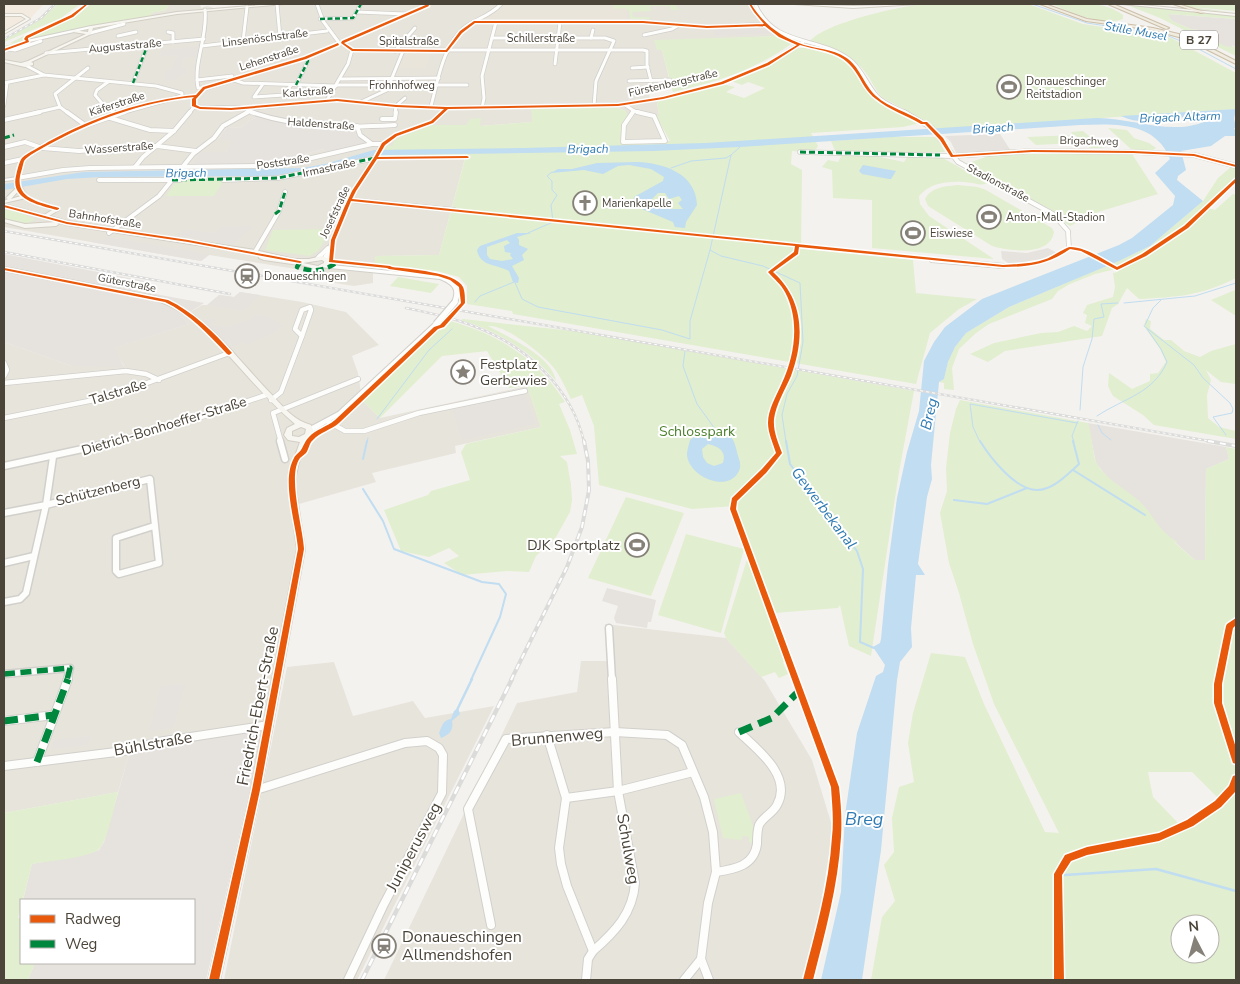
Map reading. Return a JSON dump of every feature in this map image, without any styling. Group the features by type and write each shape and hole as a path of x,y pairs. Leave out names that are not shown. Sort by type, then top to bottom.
{"highway":[{"path":"1044,4 1080,18 1158,30 1190,39"},
{"path":"1110,4 1129,14 1131,20 1111,24"},
{"name":"B 27","path":"1110,4 1190,39 1236,63"},
{"name":"B 27","path":"1117,4 1170,26"},
{"path":"1172,6 1202,12"},
{"name":"B 27","path":"1179,30 1236,58"}],"main road":[{"path":"203,4 205,10"},
{"path":"90,33 91,27 205,10 282,4"},
{"path":"427,4 436,4"},
{"path":"796,4 853,7 916,4"},
{"path":"1124,4 1172,6"},
{"path":"1202,12 1236,15"},
{"path":"4,15 22,15 28,19 4,33"},
{"path":"73,31 90,33"},
{"path":"4,61 28,64 46,53 90,33"},
{"path":"5,200 20,192"},
{"path":"5,200 20,192"},
{"name":"Bahnhofstraße","path":"4,206 56,222 111,232 163,241 181,240 257,253 308,263 314,268 325,263"},
{"path":"4,220 11,223 25,226 56,222 58,211 56,209 31,224 11,223"},
{"path":"308,263 318,258 325,263"},
{"name":"Güterstraße","path":"4,269 166,301 175,305 192,317 229,353 286,415 306,427"},
{"name":"Güterstraße","path":"286,415 292,428 288,436 296,440"},
{"path":"292,428 306,427"},
{"name":"Friedrich-Ebert-Straße","path":"214,980 270,725 301,549 301,533 292,488 292,474 301,453 306,427"},
{"path":"296,440 305,438"},
{"name":"Friedrich-Ebert-Straße","path":"296,440 298,457"}],"street":[{"path":"277,4 280,37"},
{"path":"316,4 320,19 327,31 338,43"},
{"path":"320,19 352,19 361,4"},
{"name":"Lehenstraße","path":"204,88 305,58 427,4"},
{"path":"431,106 447,51 461,32 474,22 498,9 500,4"},
{"name":"Stadionstraße","path":"755,4 757,10 768,24 786,35 845,56 859,67 880,98 931,127 952,156 962,165 1029,199 1053,214 1068,231 1070,248"},
{"path":"243,41 247,7"},
{"path":"204,88 197,87 197,80 207,24 205,10"},
{"path":"357,12 406,14"},
{"path":"474,22 643,22 717,27 768,24"},
{"path":"482,108 482,76 496,22"},
{"path":"555,64 560,22"},
{"path":"90,33 124,24"},
{"path":"644,35 672,29 679,25"},
{"path":"5,50 28,41 91,27"},
{"path":"395,51 415,28"},
{"name":"Schillerstraße","path":"591,38 593,30"},
{"name":"Linsenöschstraße","path":"202,46 327,31"},
{"path":"118,36 136,32"},
{"path":"168,32 173,32 173,42"},
{"path":"128,46 130,34"},
{"name":"Schillerstraße","path":"492,38 612,39 614,41 608,50"},
{"name":"Augustastraße","path":"46,53 204,39"},
{"path":"5,50 15,50 41,41"},
{"path":"327,100 349,65 352,50 343,42"},
{"name":"Fürstenbergstraße","path":"447,108 594,106 624,104 662,98 722,82 768,64 803,42"},
{"path":"4,106 6,83 44,75 133,83 148,44"},
{"name":"Spitalstraße","path":"352,50 646,50 648,68"},
{"path":"594,106 597,82 608,50"},
{"path":"361,102 384,92 403,51"},
{"path":"296,85 307,66 308,61 305,58"},
{"path":"28,64 44,75"},
{"path":"85,126 60,106 55,94 88,68"},
{"path":"632,68 648,68 650,81"},
{"path":"197,80 232,76"},
{"path":"341,79 438,78"},
{"name":"Frohnhofweg","path":"234,80 243,83 291,85 467,85"},
{"path":"629,81 670,80"},
{"path":"108,82 97,90 95,95 106,108 117,114"},
{"name":"Käferstraße","path":"23,160 85,126 117,114 182,96 182,93 163,87 133,83"},
{"path":"263,84 254,97 284,95 291,85"},
{"path":"135,167 174,131 194,108 194,99 204,88"},
{"path":"382,119 395,119 396,106 405,98"},
{"name":"Karlstraße","path":"194,108 250,110 327,100 447,108"},
{"path":"624,104 634,111 654,116 665,141 623,142 622,131 625,119 634,111"},
{"path":"4,113 5,120 60,106"},
{"path":"382,146 396,135 432,122 447,108"},
{"path":"111,232 159,196 196,151 214,138 227,123 250,110"},
{"name":"Haldenstraße","path":"250,110 275,120 358,126 394,126"},
{"path":"108,117 150,130 174,131"},
{"path":"358,126 360,135 372,144"},
{"name":"Wasserstraße","path":"4,147 25,142 42,148 91,151 157,146 196,151"},
{"name":"Poststraße","path":"17,178 77,169 267,166 372,144 382,146"},
{"name":"Josefstraße","path":"325,263 330,246 350,200 382,146"},
{"name":"Brigachweg","path":"800,152 952,156 1055,151 1163,153 1186,154 1236,166"},
{"name":"Irmastraße","path":"222,180 278,178 377,157"},
{"path":"4,163 23,160 17,178 20,192 56,209"},
{"path":"4,180 17,178"},
{"path":"99,180 180,180"},
{"path":"257,253 278,211 285,192"},
{"path":"350,200 454,210"},
{"name":"Josefstraße","path":"318,258 330,246"},
{"path":"932,260 1003,266"},
{"path":"306,427 327,422 340,413 436,324 458,296 456,289 449,281 441,278 348,269 325,263"},
{"path":"268,397 281,392 302,336 311,310 310,307 302,310 295,329 302,336"},
{"name":"Talstraße","path":"4,418 102,399 159,380 229,353"},
{"path":"4,363 7,370 4,376"},
{"path":"4,383 126,371 146,374 159,380"},
{"path":"286,459 273,413 358,379"},
{"path":"327,422 345,431 364,431 419,413 525,391"},
{"name":"Dietrich-Bonhoeffer-Straße","path":"4,466 53,457 140,436 268,397"},
{"name":"Schützenberg","path":"4,602 24,596 46,504 53,457"},
{"name":"Schützenberg","path":"4,513 150,479 154,526"},
{"path":"154,526 159,563 124,574 116,571 116,538 154,526"},
{"path":"4,563 34,556"},
{"name":"Schulweg","path":"593,951 616,931 628,915 635,897 635,883 618,791 609,628"},
{"path":"4,674 70,668 37,762"},
{"path":"4,721 54,715"},
{"name":"Bühlstraße","path":"4,766 124,751 158,742 270,725"},
{"name":"Brunnenweg","path":"491,925 468,809 506,739 615,732 667,735 682,745 704,797 713,832 716,872 708,903 701,959 709,980"},
{"path":"716,872 741,867 751,860 756,853 757,832 760,823 778,805 782,792 778,776 770,764 739,732"},
{"path":"547,735 566,798 559,848 561,864 567,886 593,951 588,959 586,980"},
{"name":"Juniperusweg","path":"256,790 405,743 427,741 440,748 443,755 442,793 383,906 348,980"},
{"path":"566,798 618,791 693,772"},
{"path":"684,980 701,959"}],"shaded area":[{"path":"4,4 44,4 27,22 4,35"},
{"path":"169,4 200,4 201,8 207,6 214,8 266,4 748,4 763,26 778,36 705,39 662,50 671,86 648,88 650,99 657,101 659,116 655,116 666,140 625,143 622,131 626,111 614,107 532,108 532,122 480,126 432,125 392,147 386,145 381,159 465,158 439,255 376,256 373,268 373,283 354,286 309,279 314,272 209,255 201,261 4,227 4,48 58,33 151,16 150,13 166,10","holes":["255,118 308,124 324,149 269,164 201,152 226,152 233,140 218,140 227,127 241,128"]},
{"path":"502,4 626,4 627,20 481,20 499,9"},
{"path":"1167,14 1236,19 1236,47 1199,30 1191,29 1172,21"},
{"path":"765,27 771,33 715,36 713,29"},
{"path":"1199,30 1223,32 1233,47 1225,46 1196,32"},
{"path":"198,47 195,57 183,58 181,68 187,68 186,74 180,75 174,80 164,81 166,70 172,69 178,55 160,56 161,50"},
{"path":"406,52 431,52 426,68 400,68"},
{"path":"260,116 292,122 357,126 358,132 370,143 327,154 324,149 269,164 192,165 201,152 226,152 232,140 218,140 227,127 241,128 249,121"},
{"path":"1000,134 1011,151 956,153 951,142 945,136"},
{"path":"253,226 231,245 177,235 184,230 215,233 221,227"},
{"path":"108,237 209,255 201,261 91,242 94,239 103,241"},
{"path":"1048,248 1059,254 1038,262 1011,265 1002,259 1001,251 1027,253"},
{"path":"4,254 145,281 133,290 204,303 182,317 189,324 114,348 124,367 72,366 4,342"},
{"path":"240,292 302,302 346,312 379,345 352,356 358,373 362,400 380,418 527,386 541,427 455,446 456,453 372,473 376,482 292,506 300,544 264,729 130,751 118,792 4,813 4,342 72,366 124,366 113,348 189,324 182,317 202,305 208,305 219,295 234,297"},
{"path":"240,292 260,295 243,311 207,305 219,295 234,297"},
{"path":"132,299 180,315 174,319 126,303"},
{"path":"255,315 269,317 283,326 279,328 280,330 246,345 243,342 233,346 229,342 224,344 201,322 216,319 211,325 227,327 251,319"},
{"path":"524,393 536,424 462,440 452,408"},
{"path":"1088,423 1226,447 1229,459 1206,469 1205,560 1195,560 1158,527 1139,501 1109,479 1096,463"},
{"path":"607,588 656,600 651,622 648,622 647,628 616,623 614,618 618,606 602,601"},
{"path":"605,624 726,638 765,681 812,760 833,829 809,980 384,980 517,703 577,692 581,661 607,661"},
{"path":"334,662 353,716 413,701 425,718 494,706 357,980 224,980 287,667"},
{"path":"185,684 173,728 149,731 161,686"},
{"path":"264,729 206,980 28,980 35,964 195,964 195,899 23,899 32,864 88,854 99,850 104,842 130,751 155,745"},
{"path":"91,736 88,745 51,749 54,740"}],"green space":[{"path":"58,4 80,4 61,18 4,42 4,40 41,19"},
{"path":"84,4 169,4 166,10 151,13 152,16 58,33 4,48 6,45 14,44 10,43 20,38 68,17"},
{"path":"613,4 675,4 678,9 684,10 671,10 670,6 650,6 651,11 632,12 633,17 650,17 650,19 630,19 629,10 626,10 626,8 613,9"},
{"path":"925,4 1028,4 1083,24 1171,38 1236,73 1236,109 936,129 928,122 883,98 867,75 853,60 840,52 810,41 818,34 864,16"},
{"path":"1052,4 1098,5 1115,10 1123,15 1123,19 1115,21 1096,20"},
{"path":"1178,4 1236,4 1236,11 1192,7 1236,13 1196,9"},
{"path":"1127,5 1236,16 1236,19 1168,14 1172,21 1191,29 1199,30 1228,45 1236,47 1236,56 1160,18"},
{"path":"778,36 791,44 763,61 735,74 673,92 662,50 657,50 654,40"},
{"path":"798,48 832,53 847,61 861,77 873,96 920,123 903,127 811,133 818,146 816,149 805,152 792,151 791,164 802,170 801,249 913,260 916,293 977,299 959,309 930,333 916,384 513,314 512,311 467,304 467,286 459,277 437,271 373,268 376,256 439,255 465,159 381,159 386,145 392,146 395,139 432,125 466,125 470,119 481,118 480,126 532,122 531,108 614,107 626,111 628,116 623,125 623,142 670,141 656,116 659,115 657,101 722,84 735,87 726,92 744,98 765,88 748,82 742,85 731,81 766,67"},
{"path":"1108,128 1127,130 1134,138 1149,143 1156,148 1151,151 1132,150"},
{"path":"1083,131 1103,148 1090,148 1075,135 1068,136 1076,143 1036,145 1027,137 1073,135 1071,132"},
{"path":"891,137 936,137 945,152 836,153 831,141"},
{"path":"995,154 1132,154 1158,194 1098,212 1070,226 1065,223 1063,216 965,164"},
{"path":"842,155 875,156 904,162 908,156 941,157 987,183 981,185 965,182 943,183 930,187 919,196 920,204 929,216 994,259 872,248 872,200 833,198 832,170 822,167 828,160 838,162"},
{"path":"1232,166 1236,168 1236,180 1208,208 1215,210 1233,194 1236,195 1236,278 1200,292 1166,297 1139,299 1127,288 1118,304 1112,308 1102,336 1005,351 988,362 970,354 994,343 1041,333 1058,332 1074,326 1087,331 1092,326 1085,323 1087,315 1083,313 1087,305 1113,297 1115,287 1113,273 1118,272 1116,269 1095,274 1070,284 1058,291 1052,299 989,324 976,333 959,349 952,368 954,390 944,389 944,383 939,382 944,379 948,362 955,347 966,333 1009,307 1150,246 1203,201 1218,178"},
{"path":"177,180 224,180 214,196 166,196"},
{"name":"Anton-Mall-Stadion","path":"958,185 978,187 986,190 1052,228 1054,232 1051,240 1037,249 1028,250 992,246 928,206 925,199 931,192 939,188"},
{"path":"4,210 16,211 35,219 28,223 11,221 4,218"},
{"path":"332,229 318,251 310,256 265,250 273,230"},
{"path":"398,277 439,284 431,293 390,286"},
{"path":"1235,290 1236,316 1211,300"},
{"path":"1146,319 1151,321 1150,329 1164,340 1171,340 1184,351 1200,357 1211,351 1236,344 1236,384 1221,382 1206,370 1211,380 1207,395 1208,418 1219,427 1236,431 1236,439 1154,425 1143,415 1113,396 1108,386 1109,373 1132,389 1150,381 1150,374 1158,373 1166,362 1160,349 1144,326"},
{"name":"Schlosspark","path":"461,320 573,331 914,391 899,472 871,656 849,646 840,605 838,608 774,613 735,506 692,509 599,485 594,426 582,395 571,399 554,368 523,341 504,330 488,326 528,348 538,356 553,372 556,381 525,352 501,336"},
{"path":"450,321 484,333 515,350 542,373 565,402 559,404 570,430 577,454 560,456 567,462 572,500 570,512 556,537 536,556 529,572 507,571 462,575 444,563 459,556 449,548 429,557 401,551 384,510 428,495 431,491 470,480 461,452 466,444 541,427 527,386 509,388 487,351 442,356 380,418 362,400 437,328 446,326"},
{"path":"960,400 1088,423 1093,451 1101,470 1143,505 1164,532 1178,542 1174,542 1195,560 1205,560 1206,469 1229,459 1226,447 1236,449 1236,980 871,980 882,917 895,901 884,865 894,852 892,818 899,787 914,782 908,743 913,713 931,653 965,657 984,704 1045,832 1059,833 994,704 973,644 949,563 940,513 947,491 946,468 950,433","holes":["1148,772 1192,772 1219,799 1194,817 1179,824 1153,797"]},
{"name":"DJK Sportplatz","path":"626,497 684,513 651,596 588,578"},
{"path":"686,534 744,549 721,633 658,615"},
{"path":"750,550 786,655 783,663 788,674 779,678 775,672 761,677 726,638 724,633"},
{"path":"118,792 109,829 100,848 79,857 32,864 23,899 20,899 18,918 20,918 20,964 35,964 28,980 4,980 4,813"},
{"path":"741,793 753,826 752,843 749,842 749,837 742,836 742,840 723,838 714,799"}],"water":[{"name":"Breg","path":"1236,109 1234,119 1236,126 1234,129 1236,130 1236,136 1225,136 1211,146 1181,151 1186,170 1178,176 1177,180 1203,201 1150,246 1009,307 966,333 955,347 948,362 944,379 939,382 931,465 932,479 927,497 918,564 925,575 916,575 911,628 912,647 900,662 897,680 881,850 862,980 821,980 841,892 845,815 857,733 876,676 883,672 885,665 873,647 880,643 881,639 897,498 907,452 919,411 924,361 945,327 982,299 1119,245 1132,238 1173,205 1175,196 1155,173 1170,159 1155,138 1144,131 1132,127 1120,125 1080,125 653,151 389,155 371,156 274,176 101,177 67,179 4,190 4,184 84,172 302,168 325,164 374,150 706,143 1096,118 1169,127 1184,127 1198,124 1211,118 1200,116 1143,121 1121,116"},
{"path":"597,163 647,163 676,172 691,185 697,205 686,222 685,228 675,227 673,222 642,209 633,203 634,197 663,181 664,177 651,169 629,165 618,166 603,174 584,170 551,173 558,169 572,169","holes":["658,193 665,193 669,199 679,196 682,200 678,203 683,209 659,206 657,208 648,203"]},
{"path":"863,165 896,171 891,179 889,179 862,174 859,171"},
{"path":"517,233 531,233 517,237 519,245 528,249 522,255 524,260 512,266 519,278 518,283 513,282 509,271 485,262 477,250 480,246","holes":["507,240 510,243 504,246 505,252 511,253 510,255 513,259 502,261 490,259 487,255 487,247"]},
{"path":"715,429 732,439 736,446 740,464 736,476 729,481 720,482 711,480 695,471 687,453 690,440 699,433","holes":["708,444 723,452 723,463 714,466 707,463 703,457 702,449"]},
{"path":"458,708 460,714 452,721 452,730 441,738 439,733 443,724 451,719 454,711"}],"waterway":[{"name":"Stille Musel","path":"1032,4 1087,23 1166,35 1193,46 1236,69"},
{"name":"Gewerbekanal","path":"731,155 740,147"},
{"path":"671,168 691,161 726,158 731,155"},
{"name":"Gewerbekanal","path":"710,250 731,155"},
{"path":"528,233 553,222 551,205 557,195 552,190 552,181 547,176 552,172"},
{"path":"514,280 522,299 538,307 662,330 690,339 690,321 710,250"},
{"name":"Gewerbekanal","path":"710,250 721,256 763,266 800,283 803,342 797,376 787,394 782,415 786,442"},
{"path":"475,302 480,296 514,282"},
{"path":"1124,303 1195,296 1236,283"},
{"path":"1145,325 1153,308 1161,300"},
{"path":"1080,410 1083,367 1092,339 1094,319 1104,317 1101,304 1118,303"},
{"path":"1144,326 1194,365 1203,378 1230,403 1233,409 1232,413 1213,417 1226,435"},
{"path":"377,419 429,350 452,329"},
{"path":"1097,416 1146,388 1161,373 1167,362 1161,349 1147,329"},
{"path":"685,351 683,366 697,404 715,429"},
{"path":"980,442 973,427 970,404 1077,423"},
{"path":"1074,442 1072,436 1077,423"},
{"path":"1098,425 1102,433 1111,440"},
{"path":"367,442 368,438"},
{"path":"363,459 367,441"},
{"name":"Gewerbekanal","path":"786,441 790,464 857,551 863,569 860,642 874,648"},
{"path":"980,441 1004,472 1027,488"},
{"path":"1027,488 1037,490 1049,487 1065,477 1079,464 1073,441"},
{"path":"1073,470 1145,515"},
{"path":"954,500 987,504 1027,488"},
{"path":"363,489 383,521 394,549 482,582 499,584 506,594 500,617 471,680"},
{"path":"457,710 472,679"},
{"path":"1065,875 1156,869 1236,891"}],"railway":[{"path":"4,39 41,18 55,4"},
{"path":"4,231 1215,442"},
{"path":"4,252 230,294"},
{"path":"406,308 451,318 476,327 495,335 529,357 558,387 578,422 584,442"},
{"path":"511,680 567,567 582,527 589,490 588,461 584,441"},
{"path":"1208,441 1236,446"},
{"path":"362,980 512,679"}],"marked path":[{"path":"320,19 353,18 361,4"},
{"path":"133,83 148,44"},
{"path":"296,85 308,61 305,58"},
{"path":"4,138 14,135"},
{"path":"800,152 940,155"},
{"path":"172,180 278,178 375,158"},
{"path":"275,214 279,211 285,192"},
{"path":"300,262 297,267 312,271 327,269 336,263"},
{"path":"4,674 70,668 70,673 37,762"},
{"path":"739,732 772,718 799,691"},
{"path":"4,721 54,715"}],"cycle path":[{"path":"4,50 28,41 27,37 72,16 87,4"},
{"path":"750,4 760,19 780,36 796,44 831,52 845,58 854,67 875,97 886,105 922,123 926,123 942,139 952,156 1032,151 1133,152 1194,155 1236,166"},
{"path":"343,42 428,5"},
{"path":"343,43 352,50 447,51 461,32 474,22 643,22 707,27 765,25"},
{"path":"338,44 305,58 204,88 194,99 194,106 200,108 231,109 337,100 396,106 447,108 618,105 663,98 722,83 768,64 800,44"},
{"path":"57,209 29,200 19,191 17,178 23,159 60,137 106,117 153,102 196,96"},
{"path":"214,980 256,790 301,549 292,490 293,467 297,457 303,452 310,439 337,422 436,328 442,326 463,303 461,287 452,279 390,267 331,261 333,240 354,191 383,144 396,135 432,122 447,108"},
{"path":"376,158 467,157"},
{"path":"350,200 1003,266 1046,261 1069,248 1082,250 1117,269 1144,255 1186,227 1236,180"},
{"path":"4,206 67,223 188,241 300,262"},
{"path":"797,245 796,253 770,272 780,281 793,304 797,330 794,357 771,420 772,432 779,453 764,471 734,500 733,509 835,787 837,811 835,860 808,980"},
{"path":"4,269 166,301 192,317 229,353"},
{"path":"1236,621 1230,626 1218,684 1218,703 1236,760"},
{"path":"1059,980 1058,874 1068,858 1087,851 1159,837 1190,823 1218,804 1232,789 1236,779"}],"place":[{"name":"Donaueschinger Reitstadion","path":"1009,87"},
{"name":"Marienkapelle","path":"585,203"},
{"name":"Anton-Mall-Stadion","path":"989,217"},
{"name":"Eiswiese","path":"913,233"},
{"name":"Donaueschingen","path":"247,276"},
{"name":"Festplatz Gerbewies","path":"463,372"},
{"name":"DJK Sportplatz","path":"637,545"},
{"name":"Donaueschingen Allmendshofen","path":"384,946"}],"water label":[{"name":"Brigach Altarm","path":"1180,117"},
{"name":"Brigach","path":"993,128"},
{"name":"Brigach","path":"588,149"},
{"name":"Brigach","path":"186,173"}]}
